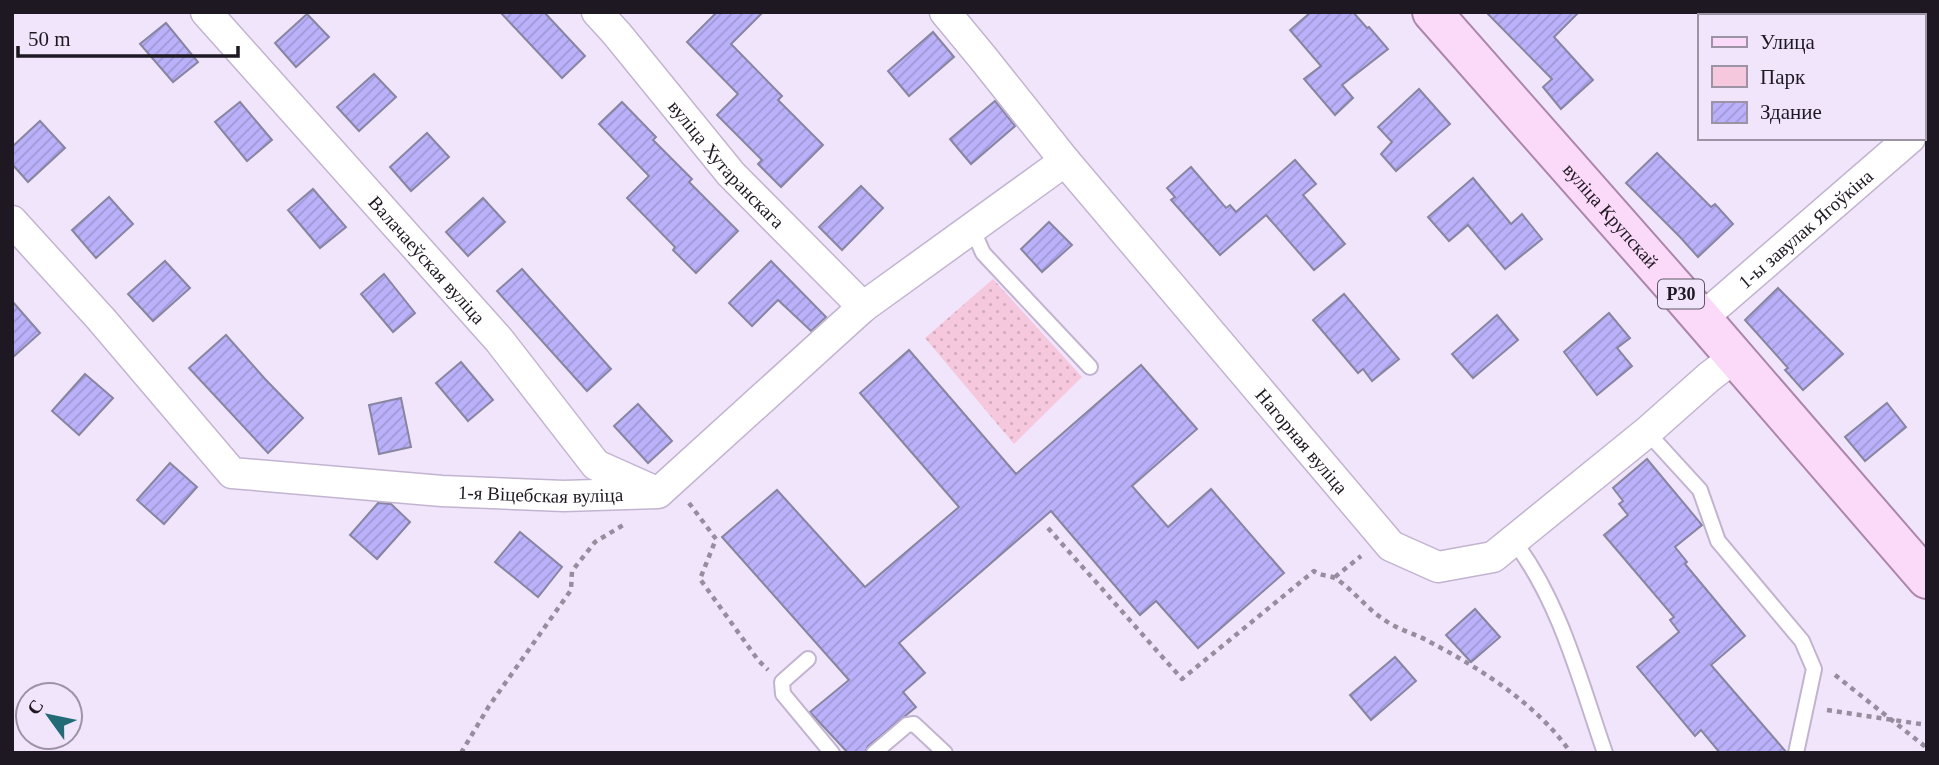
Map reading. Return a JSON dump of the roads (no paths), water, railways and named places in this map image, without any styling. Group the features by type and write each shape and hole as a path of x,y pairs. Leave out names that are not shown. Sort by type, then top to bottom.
{"main road":[{"name":"вуліца Крупскай","path":"1432,12 1927,579"}],"street":[{"name":"Валачаеўская вуліца","path":"206,12 499,340 596,465 659,493"},
{"name":"вуліца Хутаранскага","path":"597,12 731,174 863,307"},
{"name":"Нагорная вуліца","path":"945,12 1065,161 1391,546 1438,567 1493,557 1735,357"},
{"name":"1-ы завулак Ягоўкіна","path":"1701,319 1907,140"},
{"path":"659,493 863,307 1065,161"},
{"name":"1-я Віцебская вуліца","path":"12,221 101,319 232,473 442,491 564,496 659,493"}],"lane":[{"path":"972,228 983,253 1090,367"},
{"path":"1647,432 1700,490 1718,541 1802,640 1814,669 1796,753"},
{"path":"1513,540 1528,558 1553,605 1605,753"},
{"path":"808,659 782,682 783,694 832,753"},
{"path":"874,753 907,725 914,724 945,753"}]}
